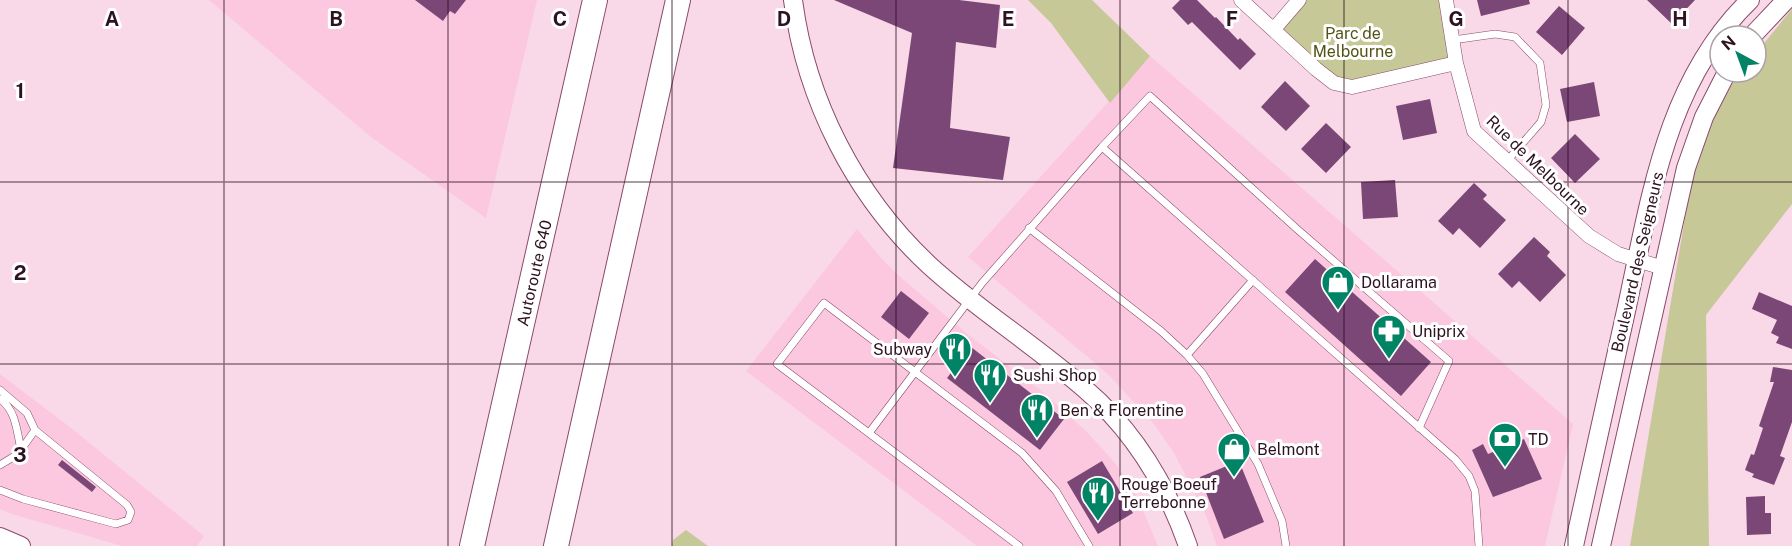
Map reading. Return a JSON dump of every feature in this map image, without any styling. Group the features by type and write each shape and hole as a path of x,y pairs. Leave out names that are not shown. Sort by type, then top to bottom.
{"highway":[{"name":"Autoroute 640","path":"472,546 595,0"},
{"path":"556,546 678,0"}],"street":[{"path":"793,0 802,46 814,87 832,132 856,176 876,206 930,266 1086,389 1117,420 1156,473 1178,517 1188,546"},
{"path":"1241,0 1334,83 1352,87 1456,63"},
{"path":"1274,29 1299,0"},
{"name":"Rue de Melbourne","path":"1446,0 1456,63 1474,131 1589,236 1618,254 1663,268"},
{"name":"Boulevard des Seigneurs","path":"1574,546 1661,158 1682,98 1696,72 1734,16 1750,0"},
{"path":"1763,24 1786,0"},
{"name":"Boulevard des Seigneurs","path":"1601,546 1693,145 1720,84"},
{"path":"0,537 21,546"}],"lane":[{"path":"1453,40 1495,34 1515,37 1540,63 1546,105 1541,122 1507,161"},
{"path":"868,433 969,298 1029,228 1150,96 1297,229 1449,361 1419,428"},
{"path":"1102,147 1455,459 1470,476 1475,491 1479,546"},
{"path":"1029,228 1155,327 1187,355 1203,374 1258,464 1282,521 1286,546"},
{"path":"1187,355 1253,280"},
{"path":"1018,546 777,364 824,303 1032,463 1056,492 1089,546"},
{"path":"0,390 27,413 35,430 128,505 131,512 128,520 116,524 24,499 0,490"},
{"path":"0,399 6,403 12,413 21,450"},
{"path":"0,465 21,450 35,430"}],"shaded area":[{"path":"209,0 537,0 486,218 371,137"},
{"path":"1150,56 1573,424 1545,546 1217,546 1205,513 1174,453 1153,423 1108,374 968,257"},
{"path":"857,229 898,275 966,333 1038,388 1087,432 1116,464 1128,482 1139,501 1158,546 977,546 746,371"},
{"path":"0,374 71,428 204,536 197,546 122,546 0,509"}],"green space":[{"path":"1028,0 1092,0 1150,56 1110,103 1051,23"},
{"name":"Parc de Melbourne","path":"1299,0 1446,0 1456,63 1334,83 1274,29"},
{"path":"1792,9 1792,204 1706,315 1709,546 1630,546 1695,158 1732,84 1768,84 1768,38"},
{"path":"686,530 708,546 672,546 673,540"}],"building":[{"path":"415,0 466,0 455,14 450,11 443,21"},
{"path":"834,0 959,0 1000,5 996,48 956,42 950,128 1010,137 1003,180 893,168 912,33"},
{"path":"1180,0 1197,0 1238,40 1240,38 1256,54 1240,70 1192,22 1188,25 1172,8"},
{"path":"1477,0 1529,0 1530,4 1481,16"},
{"path":"1647,0 1695,0 1672,24"},
{"path":"1559,6 1585,28 1562,55 1536,32"},
{"path":"1285,81 1310,106 1286,131 1261,107"},
{"path":"1594,82 1600,116 1567,122 1560,89"},
{"path":"1430,99 1437,133 1403,140 1396,106"},
{"path":"1326,123 1351,147 1326,173 1301,149"},
{"path":"1575,134 1600,159 1575,183 1551,158"},
{"path":"1395,180 1398,217 1363,219 1361,182"},
{"path":"1474,183 1487,195 1483,199 1506,220 1480,248 1459,228 1453,235 1438,221"},
{"path":"1534,237 1550,252 1547,256 1566,275 1540,302 1519,281 1512,288 1498,274"},
{"path":"1315,259 1431,362 1401,396 1285,292"},
{"path":"901,291 929,313 909,339 881,317"},
{"path":"1759,292 1792,306 1792,349 1776,343 1779,337 1771,333 1777,320 1752,309"},
{"path":"971,347 1064,419 1040,450 947,378"},
{"path":"1773,367 1792,370 1792,422 1780,456 1785,458 1774,485 1752,477 1754,474 1745,470 1751,454 1754,455 1763,428 1759,426 1774,382 1770,382"},
{"path":"1524,439 1542,479 1493,497 1472,450 1483,444 1488,454"},
{"path":"62,460 96,487 92,492 58,465"},
{"path":"1102,461 1133,513 1098,534 1067,482"},
{"path":"1239,461 1264,522 1224,539 1200,477"},
{"path":"1765,496 1765,513 1771,513 1771,534 1747,535 1746,497"}],"place":[{"name":"Dollarama","path":"1338,311"},
{"name":"Uniprix","path":"1389,360"},
{"name":"Subway","path":"955,378"},
{"name":"Sushi Shop","path":"990,404"},
{"name":"Ben & Florentine","path":"1037,439"},
{"name":"TD","path":"1505,468"},
{"name":"Belmont","path":"1234,478"},
{"name":"Rouge Boeuf Terrebonne","path":"1098,522"}]}
